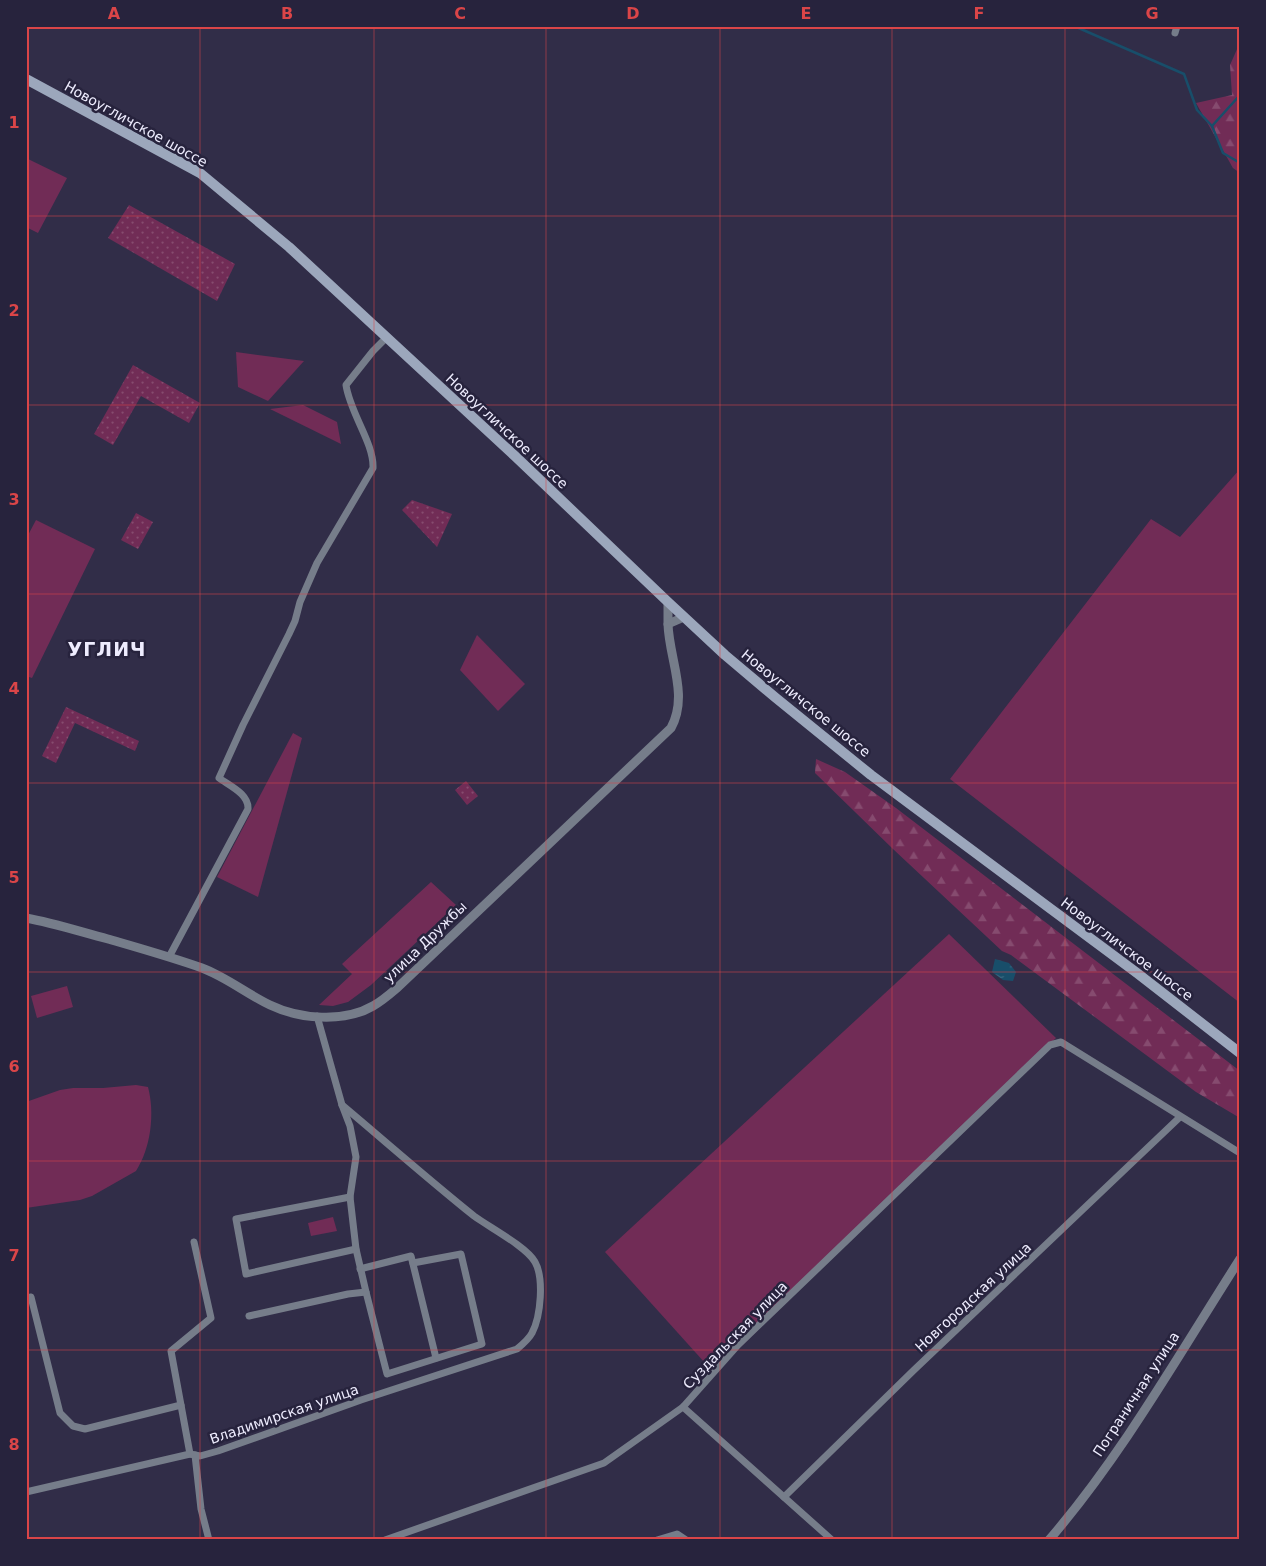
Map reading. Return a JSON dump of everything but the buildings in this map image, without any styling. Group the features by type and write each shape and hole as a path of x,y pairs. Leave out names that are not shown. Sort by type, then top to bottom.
{"main road":[{"name":"Новоугличское шоссе","path":"26,79 200,173 266,227 516,457 684,617 776,698 871,775 1129,967 1240,1053"}],"street":[{"path":"169,957 248,808 248,803 243,795 219,778 290,634 300,602 317,563 373,468 373,458 353,409 346,385 386,338"},
{"name":"улица Дружбы","path":"26,918 169,957 204,969 280,1009 317,1016 342,1016 372,1007 382,1000 670,728 677,716 679,702 668,624 668,602"},
{"path":"668,624 684,617"},
{"path":"317,1016 342,1105 350,1126 356,1157 350,1197 356,1249 387,1374 482,1344 461,1254 412,1264"},
{"name":"Суздальская улица","path":"386,1540 604,1463 683,1407 738,1345 1050,1045 1061,1042 1180,1117"},
{"name":"Владимирская улица","path":"26,1492 193,1454 200,1456 218,1451 361,1400 516,1349 532,1334 538,1319 540,1299 540,1278 535,1261 525,1251 476,1217 342,1105"},
{"path":"1180,1117 1240,1153"},
{"name":"Новгородская улица","path":"784,1497 914,1370 1180,1117"},
{"path":"350,1197 236,1219 246,1274 356,1249"},
{"path":"194,1242 211,1318 171,1351 181,1405 193,1454 201,1510 208,1540"},
{"path":"360,1269 411,1256 436,1358"},
{"name":"Пограничная улица","path":"1049,1540 1091,1489 1152,1398 1240,1259"},
{"path":"249,1316 348,1294 366,1292"},
{"path":"31,1297 60,1413 74,1426 85,1429 181,1405"},
{"path":"683,1407 832,1540"},
{"path":"657,1540 677,1534 686,1540"}],"green space":[{"path":"1238,47 1240,47 1240,173 1233,168 1196,103 1232,95 1230,65"},
{"path":"26,158 67,178 38,233 26,227"},
{"path":"129,205 235,264 217,301 108,238"},
{"path":"236,352 304,361 268,401 238,387"},
{"path":"133,365 200,403 189,423 141,396 113,445 94,434"},
{"path":"303,405 337,422 341,444 270,409"},
{"path":"1240,469 1240,1003 950,779 1151,519 1180,537"},
{"path":"412,500 452,514 437,547 402,510"},
{"path":"136,513 153,522 138,549 121,540"},
{"path":"36,520 95,549 32,678 26,676 26,539"},
{"path":"477,635 525,684 498,711 460,670"},
{"path":"66,707 139,741 135,751 75,723 56,763 42,756"},
{"path":"293,733 302,738 258,897 217,877"},
{"path":"816,759 845,772 896,808 1240,1071 1240,1118 1196,1092 1011,955 1002,951 815,773"},
{"path":"466,781 478,796 467,805 455,790"},
{"path":"431,882 456,905 371,985 348,1002 333,1006 319,1005 352,974 342,964"},
{"path":"949,934 1056,1038 714,1373 605,1252"},
{"path":"67,986 73,1007 37,1018 31,996"},
{"path":"136,1085 148,1087 151,1119 145,1152 136,1171 92,1196 80,1200 26,1208 26,1102 60,1090"},
{"path":"333,1217 337,1231 311,1236 308,1223"}],"water":[{"path":"995,959 1009,963 1016,972 1013,981 1003,980 992,972"}],"waterway":[{"path":"1074,26 1184,74 1197,110 1212,126 1223,153 1240,163"},
{"path":"1212,126 1240,95"}],"district":[{"name":"УГЛИЧ","path":"107,649"}]}
